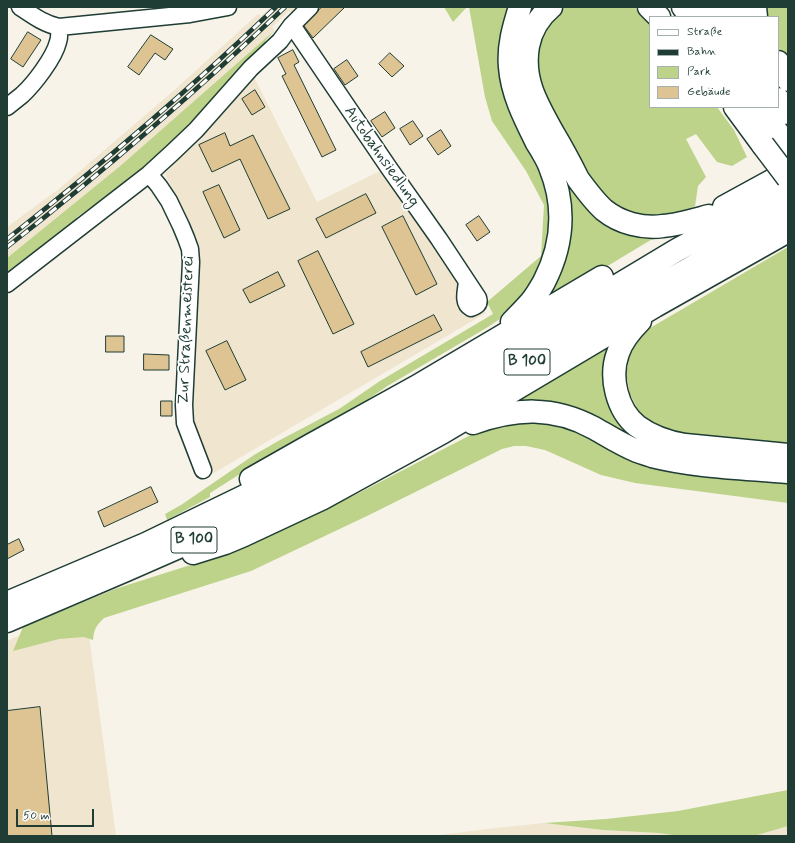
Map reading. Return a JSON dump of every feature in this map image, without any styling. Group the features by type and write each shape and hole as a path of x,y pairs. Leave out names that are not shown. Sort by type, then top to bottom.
{"highway":[{"path":"484,347 531,302 541,287 550,268 558,243 560,230 560,202 555,182 550,166 517,101 509,66 512,36 520,7"},
{"path":"551,7 538,21 529,41 526,65 528,77 537,103 586,190 604,210 615,217 640,226 652,227 679,224 709,216"},
{"path":"649,7 658,16"},
{"path":"660,7 666,16"},
{"path":"683,7 690,16"},
{"path":"709,7 715,16"},
{"path":"732,7 738,16"},
{"path":"779,64 788,80"},
{"path":"779,69 788,80"},
{"path":"779,100 788,113"},
{"path":"735,108 777,142"},
{"path":"759,108 777,142 788,178"},
{"path":"146,544 182,518 416,387 598,280 788,172"},
{"name":"B 100","path":"7,603 146,544 307,466 407,412 515,350 677,250 788,190"},
{"name":"B 100","path":"7,621 198,539 365,455 788,212"},
{"path":"124,572 225,544 321,498 443,432 655,306 788,232"},
{"path":"655,306 629,333 618,354 615,367 614,381 618,398 628,416 636,425 657,438 671,443 788,455"},
{"path":"443,432 515,412 555,413 574,418 637,451 652,456 714,466 788,472"}],"street":[{"path":"20,7 44,23 59,27 190,14 228,7"},
{"path":"7,284 149,174 196,130 251,68 293,29 310,7"},
{"path":"7,107 22,95 35,81 48,63 58,43 60,35 59,27"},
{"name":"Autobahnsiedlung","path":"293,29 439,239 467,282"},
{"name":"Zur Straßenmeisterei","path":"149,174 169,201 190,249 191,262 184,423 203,470"}],"shaded area":[{"path":"271,7 298,7 292,13 289,11 272,27 275,30 119,167 7,258 7,227 60,188 171,93 258,14 261,16"},
{"path":"253,75 317,202 386,168 486,313 207,477 189,431 200,248 165,174"},
{"path":"85,606 116,836 7,836 7,641"},
{"path":"544,823 603,830 659,833 679,836 431,836"},
{"path":"788,826 788,836 754,836"}],"green space":[{"path":"444,7 467,7 453,22"},
{"path":"469,7 509,7 504,19 499,41 498,63 501,85 506,104 543,181 549,200 551,221 549,240 536,278 507,314 488,327 389,385 342,417 267,457 210,493 210,497 167,520 165,514 181,505 254,455 339,409 380,381 493,314 487,302 541,256 544,205 526,171 492,121 485,97"},
{"path":"526,7 544,7 531,26 524,46 523,67 527,89 584,195 600,212 616,223 644,231 667,232 649,241 538,308 537,305 547,292 559,267 564,252 568,221 567,205 559,174 549,150 527,109 517,80 516,49"},
{"path":"565,7 634,7 649,20 649,108 718,108 734,130 747,157 732,166 717,162 696,134 686,139 706,177 698,186 695,206 673,216 654,218 632,215 611,202 597,189 544,97 537,79 535,51 545,25"},
{"path":"761,7 788,7 788,60 779,48 779,16 763,16"},
{"path":"275,30 265,41 268,44 178,141 98,208 91,207 77,217 75,225 7,278 7,258 119,167"},
{"path":"788,247 788,443 683,434 658,427 639,412 630,394 626,373 631,352 645,331"},
{"path":"625,329 613,395 695,457 498,409"},
{"path":"529,419 788,477 788,503 635,483 601,475 545,450 526,446 514,446 502,449 367,516 251,571 104,618 96,628 93,640 84,637 59,639 13,651 23,627 115,589 236,549 359,493 484,428"},
{"path":"788,790 788,826 754,836 679,836 659,833 603,830 544,823 606,819 678,811"}],"building":[{"path":"322,7 345,7 313,38 304,26"},
{"path":"28,32 41,40 23,67 11,59"},
{"path":"151,35 173,49 165,60 155,53 139,75 128,67"},
{"path":"293,50 299,62 294,65 336,150 322,157 282,76 286,74 278,58"},
{"path":"390,53 404,66 392,77 379,64"},
{"path":"347,60 358,76 345,85 334,69"},
{"path":"255,90 265,107 252,115 242,99"},
{"path":"385,112 395,128 382,137 371,121"},
{"path":"413,121 423,136 410,145 400,129"},
{"path":"441,130 451,146 438,155 427,139"},
{"path":"225,133 230,146 253,135 290,209 268,219 240,159 212,172 199,145"},
{"path":"219,185 240,230 224,238 203,192"},
{"path":"366,194 376,213 326,238 316,219"},
{"path":"403,216 437,284 416,295 382,227"},
{"path":"479,216 490,232 477,241 466,225"},
{"path":"318,251 354,324 333,334 298,261"},
{"path":"278,272 285,286 250,303 243,290"},
{"path":"434,315 442,330 368,367 361,352"},
{"path":"106,336 124,336 124,352 106,352"},
{"path":"227,341 246,380 225,390 206,351"},
{"path":"144,354 169,355 169,370 144,370"},
{"path":"161,401 172,401 172,416 161,416"},
{"path":"151,487 158,502 104,527 98,512"},
{"path":"19,539 24,550 7,559 7,545"},
{"path":"40,707 52,836 7,836 7,711"}],"railway":[{"path":"7,239 144,126 211,68 276,7"},
{"path":"7,247 149,130 218,70 285,7"}]}
